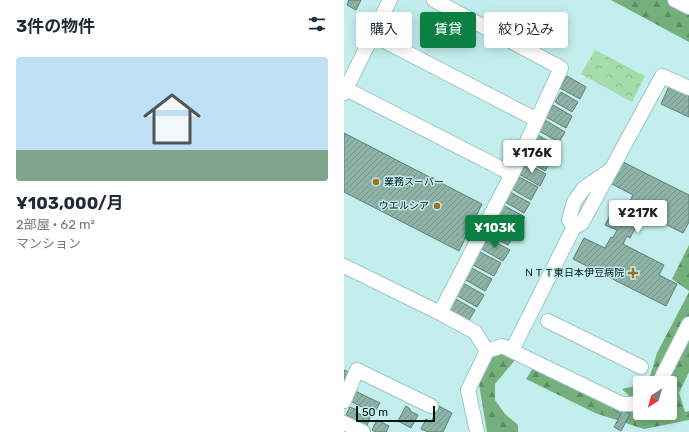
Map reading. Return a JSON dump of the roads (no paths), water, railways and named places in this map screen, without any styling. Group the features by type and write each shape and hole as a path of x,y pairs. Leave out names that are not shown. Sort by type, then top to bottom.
{"street":[{"path":"384,12 390,0"},
{"path":"434,0 561,68 512,174 440,313"},
{"path":"675,0 689,7"},
{"path":"366,48 345,91 512,174"},
{"path":"398,48 537,120"},
{"path":"512,350 574,227 569,220 574,202 584,188 604,173 611,170 662,76 689,88"},
{"path":"344,266 440,313 475,332 486,351"},
{"path":"548,321 641,367"},
{"path":"663,376 689,324"},
{"path":"477,432 468,390 486,351 502,346 622,404 633,404"},
{"path":"344,402 357,370 431,406"},
{"path":"344,423 363,432"}],"place":[{"name":"業務スーパー","path":"376,182"},
{"name":"ウエルシア","path":"437,206"},
{"name":"ＮＴＴ東日本伊豆病院","path":"633,273"}]}
